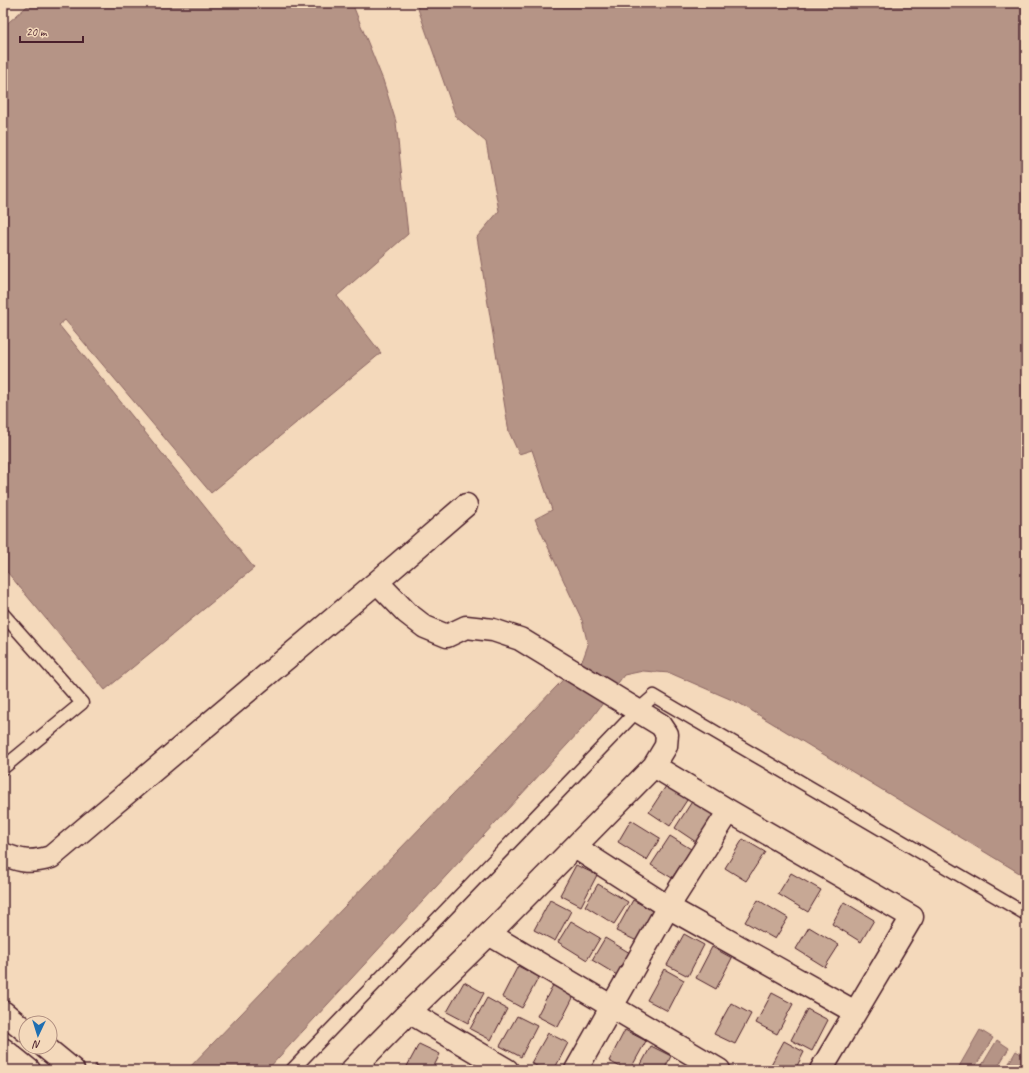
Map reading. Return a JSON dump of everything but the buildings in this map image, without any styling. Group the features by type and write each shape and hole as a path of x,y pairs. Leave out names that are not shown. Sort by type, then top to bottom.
{"main road":[{"path":"3,854 18,860 37,861 51,857 466,505"},
{"path":"352,1070 408,1012 489,934 654,766 666,746 667,734 661,724 520,639 493,630 466,627 447,636 425,627 407,613 377,582"},
{"path":"654,766 912,917 821,1070"},
{"path":"576,1070 668,907 729,811"},
{"path":"575,847 668,907 855,1012"},
{"path":"489,934 719,1070"},
{"path":"3,1012 18,1024"},
{"path":"408,1012 507,1070"},
{"path":"3,1049 29,1070"},
{"path":"55,1055 73,1070"}],"lane":[{"path":"3,614 82,704 3,768"},
{"path":"292,1070 637,710 654,696 1026,914"}],"shaded area":[{"path":"31,3 352,3 383,80 396,122 408,234 337,296 381,353 211,493 65,320 59,325 254,568 105,690 3,567 3,27"},
{"path":"416,3 1026,3 1026,877 739,703 670,673 643,671 624,675 591,719 267,1070 187,1070 583,659 588,645 582,620 535,519 552,510 532,450 519,454 509,432 477,237 499,211 486,142 456,117"},
{"path":"980,1030 993,1038 973,1070 957,1070"},
{"path":"997,1040 1009,1048 996,1070 979,1070"},
{"path":"1016,1051 1026,1057 1019,1070 1005,1070"}]}
